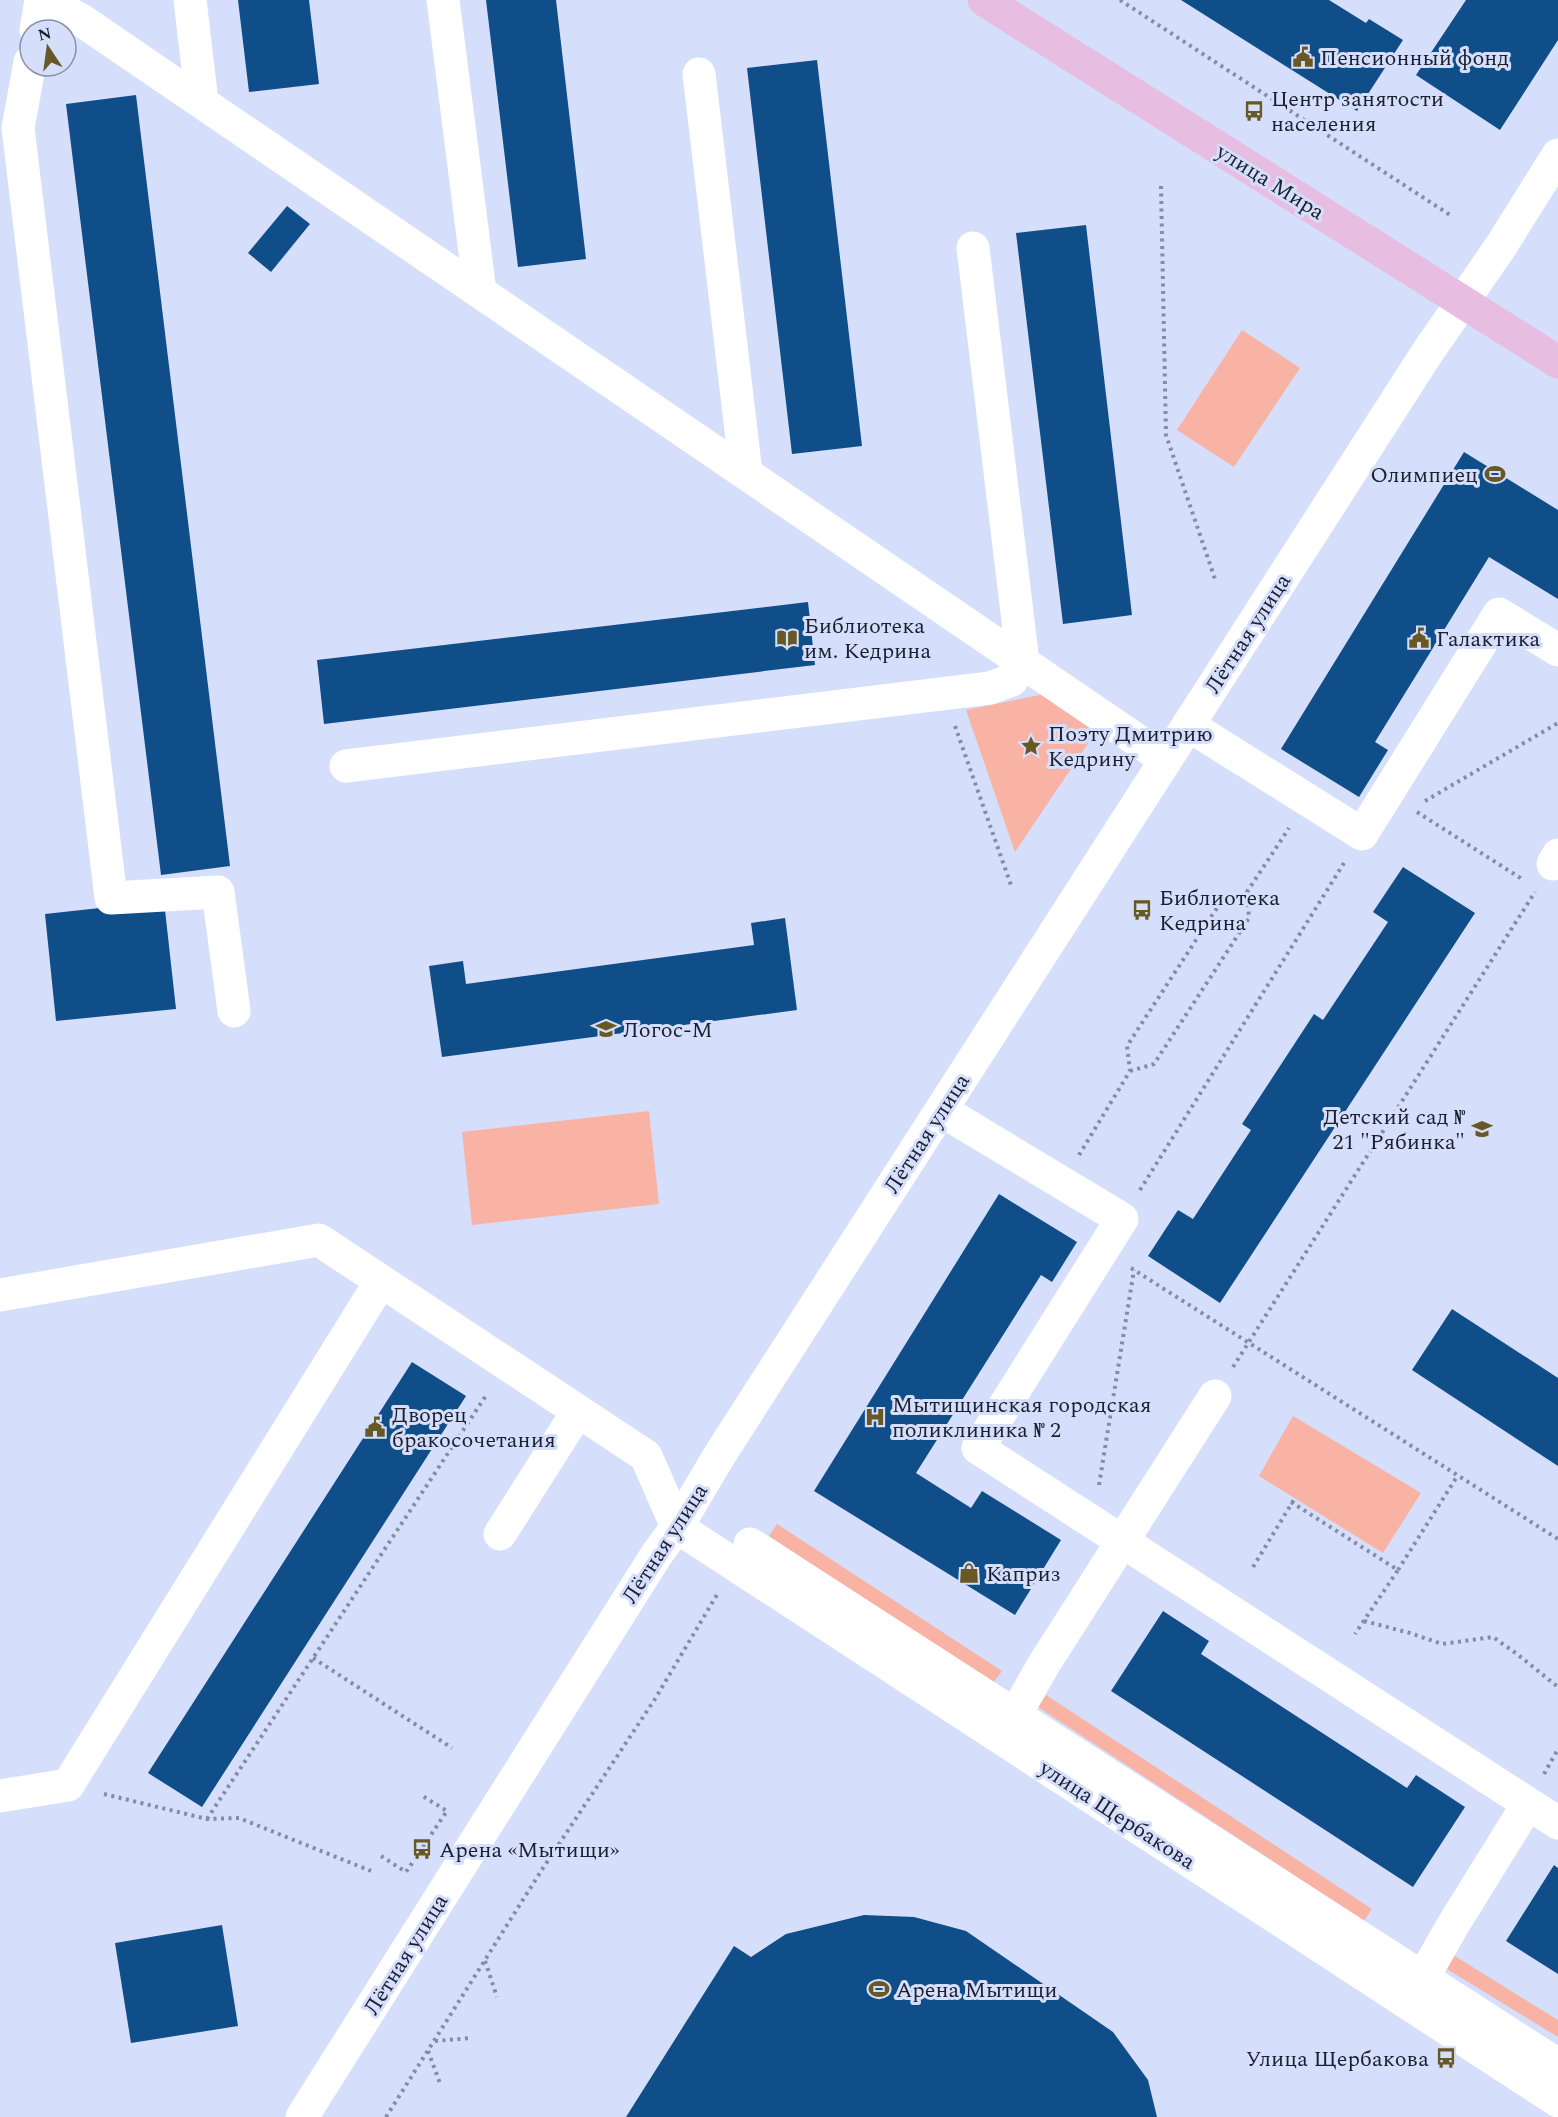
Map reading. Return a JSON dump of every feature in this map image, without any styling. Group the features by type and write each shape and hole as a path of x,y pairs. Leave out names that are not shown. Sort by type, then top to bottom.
{"main road":[{"name":"улица Мира","path":"984,0 1558,362"}],"street":[{"path":"39,18 43,0 81,20 1166,760"},
{"path":"190,0 202,102"},
{"path":"443,0 480,292"},
{"path":"699,74 746,473"},
{"path":"25,78 9,129 111,898 218,892 234,1011"},
{"name":"Лётная улица","path":"302,2117 657,1554 677,1527 719,1456 1427,353 1501,246 1558,155"},
{"path":"346,766 944,694 990,688 1012,680 1023,662 973,248"},
{"path":"1188,724 1362,834 1499,614 1558,650"},
{"path":"941,1110 1122,1219 978,1448 1558,1823"},
{"path":"0,1295 319,1240 646,1456 677,1527"},
{"path":"0,1796 68,1785 381,1281"},
{"path":"750,1544 1008,1726 1044,1664 1215,1396"},
{"path":"500,1534 578,1411"},
{"name":"улица Щербакова","path":"677,1527 1008,1726 1415,1991 1558,2102"},
{"path":"1528,1804 1415,1991 1558,2065"}],"path":[{"path":"1120,0 1450,215"},
{"path":"1161,186 1166,435 1215,579"},
{"path":"944,694 1012,888"},
{"path":"1215,1396 1548,875 1412,809 1558,723"},
{"path":"1130,1071 1154,1064 1249,918 1247,892 1308,800"},
{"path":"1122,1219 1362,834"},
{"path":"1062,1183 1130,1071 1127,1046 1222,900 1247,892"},
{"path":"1102,1249 1558,1539"},
{"path":"1093,1523 1134,1269"},
{"path":"207,1819 507,1364"},
{"path":"1355,1634 1458,1475"},
{"path":"1252,1567 1293,1500 1398,1570"},
{"path":"386,2117 543,1868 655,1699 719,1592"},
{"path":"1364,1621 1442,1644 1493,1637 1558,1687"},
{"path":"313,1658 452,1748"},
{"path":"68,1785 207,1819 239,1818 370,1871"},
{"path":"381,1856 406,1872 447,1811 422,1795"},
{"path":"485,1960 497,1997"},
{"path":"434,2041 471,2038"},
{"path":"427,2051 441,2086"}],"shaded area":[{"path":"1242,330 1300,368 1234,467 1177,430"},
{"path":"1045,694 1097,730 1015,852 966,710"},
{"path":"649,1111 659,1204 472,1225 462,1132"},
{"path":"1293,1416 1421,1493 1383,1553 1259,1476"},
{"path":"777,1524 1002,1671 993,1683 769,1536"},
{"path":"1046,1695 1372,1909 1364,1921 1038,1707"},
{"path":"1450,1953 1558,2020 1558,2037 1442,1966"}],"building":[{"path":"238,0 309,0 319,84 249,92"},
{"path":"486,0 556,0 586,259 518,267"},
{"path":"1181,0 1329,0 1366,23 1369,19 1403,40 1357,111"},
{"path":"1466,0 1558,0 1558,40 1500,130 1416,75"},
{"path":"817,60 862,446 792,454 747,68"},
{"path":"136,95 230,866 161,875 66,104"},
{"path":"287,206 310,224 271,272 248,253"},
{"path":"1086,225 1132,615 1063,624 1016,233"},
{"path":"1464,452 1558,510 1558,599 1489,557 1375,742 1388,750 1359,797 1281,749"},
{"path":"808,602 815,665 324,724 317,660"},
{"path":"1403,867 1475,913 1220,1303 1148,1256 1178,1210 1193,1219 1251,1130 1242,1124 1314,1014 1323,1020 1388,922 1373,912"},
{"path":"164,901 176,1009 56,1021 45,914"},
{"name":"Логос-М","path":"785,918 797,1010 442,1057 429,966 463,961 466,984 754,945 751,923"},
{"path":"999,1194 1077,1242 1052,1282 1041,1275 916,1473 971,1508 982,1491 1061,1540 1015,1615 814,1491"},
{"path":"1452,1309 1558,1378 1558,1466 1412,1370"},
{"path":"412,1362 466,1396 202,1807 148,1773"},
{"path":"1163,1611 1209,1641 1201,1654 1407,1788 1416,1775 1465,1807 1413,1887 1111,1691"},
{"path":"1554,1865 1558,1868 1558,1974 1506,1941"},
{"name":"Арена Мытищи","path":"864,1915 914,1917 966,1931 1113,2032 1148,2080 1157,2117 626,2117 734,1946 751,1957 786,1934"},
{"path":"222,1925 238,2026 131,2043 115,1943"}],"place":[{"name":"Пенсионный фонд","path":"1303,57"},
{"name":"Центр занятости населения","path":"1254,111"},
{"name":"Олимпиец","path":"1495,474"},
{"name":"Библиотека им. Кедрина","path":"787,638"},
{"name":"Галактика","path":"1419,638"},
{"name":"Поэту Дмитрию Кедрину","path":"1031,746"},
{"name":"Библиотека Кедрина","path":"1142,910"},
{"name":"Логос-М","path":"606,1029"},
{"name":"Детский сад № 21 \"Рябинка\"","path":"1482,1129"},
{"name":"Мытищинская городская поликлиника № 2","path":"875,1417"},
{"name":"Дворец бракосочетания","path":"375,1427"},
{"name":"Каприз","path":"969,1573"},
{"name":"Арена «Мытищи»","path":"422,1849"},
{"name":"Арена Мытищи","path":"879,1989"},
{"name":"Улица Щербакова","path":"1446,2058"}]}
